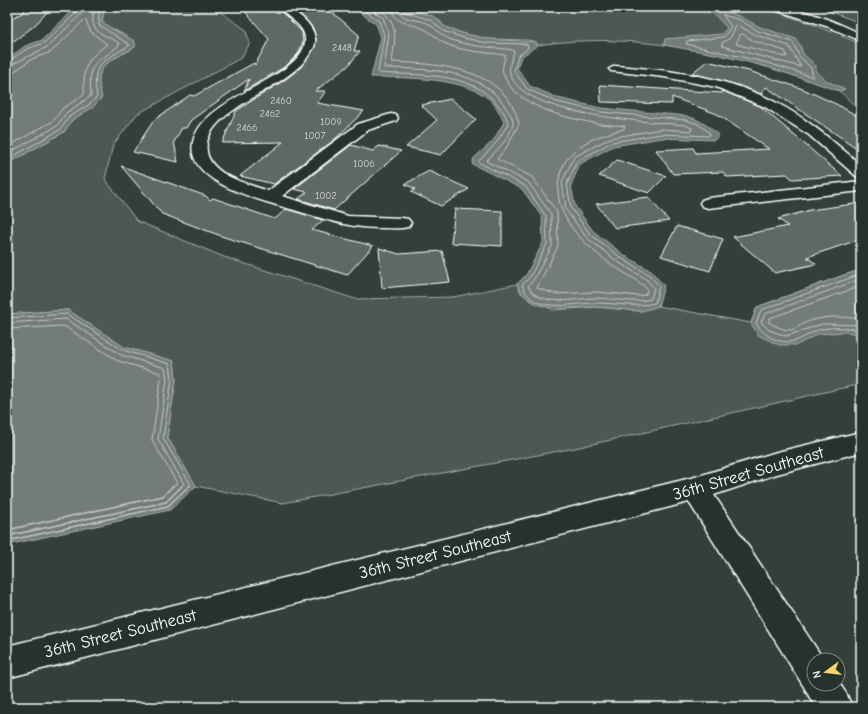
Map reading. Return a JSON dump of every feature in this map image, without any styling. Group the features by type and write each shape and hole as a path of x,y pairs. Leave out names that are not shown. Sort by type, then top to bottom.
{"street":[{"path":"283,7 307,30 310,38 309,46 302,58 291,68 230,107 210,123 199,139 199,156 209,171 240,186 270,197 348,221 402,223"},
{"path":"776,7 833,25 861,38"},
{"path":"615,69 664,73 719,84 770,104 814,132 861,173"},
{"path":"270,197 363,127 391,118"},
{"path":"708,203 861,186"},
{"name":"36th Street Southeast","path":"7,662 695,489 777,463 861,442"},
{"path":"695,489 806,662"},
{"path":"825,692 835,707"}],"shaded area":[{"path":"100,7 216,7 223,14 245,29 250,43 241,58 137,114 113,145 105,179 137,221 224,257 355,299 453,297 517,284 521,293 553,310 596,307 641,311 658,306 751,323 757,307 861,270 861,384 575,448 283,503 196,486 167,437 176,379 174,361 124,347 68,310 7,314 7,164 64,132 72,120 93,107 102,98 99,87 101,71 110,61 135,47 134,41 102,22 104,9"},
{"path":"400,7 861,7 861,23 820,8 802,8 776,12 812,24 861,44 861,112 839,91 823,84 733,58 701,51 636,42 570,41 538,45 536,42 528,40 488,39 465,34 445,27 439,20"}],"water":[{"path":"82,7 100,7 104,9 102,22 135,42 135,47 105,65 99,78 99,87 102,98 93,107 72,120 64,132 7,164 7,59 25,46 42,40 74,9"},
{"path":"352,7 400,7 433,16 445,27 465,34 488,39 536,42 538,45 521,57 517,68 530,86 558,98 601,108 687,116 696,119 712,129 719,136 714,140 662,138 613,146 580,164 571,185 575,206 593,231 624,255 651,271 664,286 658,306 641,311 601,307 550,308 531,301 523,294 517,284 526,275 543,243 542,217 522,189 472,164 474,158 493,141 504,122 497,108 483,95 470,88 453,83 436,80 371,77 381,37 376,24"},
{"path":"695,7 718,7 760,27 796,39 803,54 816,66 816,71 827,81 845,89 840,91 767,67 720,55 664,45 665,39 722,34 727,28 714,14"},
{"path":"861,270 861,334 842,332 818,334 797,345 779,345 758,335 751,323 757,307"},
{"path":"68,310 124,347 174,361 176,379 167,437 196,486 170,510 7,545 7,314"}],"building":[{"path":"27,7 52,7 34,26 7,46 7,24 14,17 22,13"},
{"path":"241,7 277,7 302,32 303,42 298,54 286,66 244,91 249,79 191,120 186,128 182,128 174,142 178,162 133,152 154,120 190,95 194,96 254,63 255,65 269,39"},
{"path":"291,7 326,7 359,35 354,51 360,51 348,66 315,91 326,91 317,103 364,111 333,141 274,184 240,176 283,142 222,143 236,111 286,79 300,68 315,48 316,39 313,28"},
{"path":"707,61 749,71 803,89 836,104 861,118 861,151 766,87 761,94 737,85 692,73"},
{"path":"600,85 722,93 723,91 760,106 842,176 792,179 787,174 727,177 723,172 673,174 656,150 693,148 696,153 769,149 717,114 672,97 672,104 601,102"},
{"path":"451,99 476,119 441,155 406,147 437,120 421,105"},
{"path":"351,145 373,151 379,146 401,151 334,210 298,199 307,192 294,189"},
{"path":"617,160 666,176 649,193 599,176"},
{"path":"121,166 206,196 210,200 213,198 275,219 286,209 323,220 312,230 373,246 347,275 224,237 162,214"},
{"path":"429,171 469,189 441,206 411,192 415,189 405,184"},
{"path":"648,197 669,221 615,228 596,204"},
{"path":"861,203 861,239 807,257 816,264 775,273 733,237 788,226 778,219 810,210"},
{"path":"455,209 502,211 502,246 451,243"},
{"path":"677,226 723,239 710,271 661,256"},
{"path":"379,248 399,254 442,251 450,282 382,288"}]}
